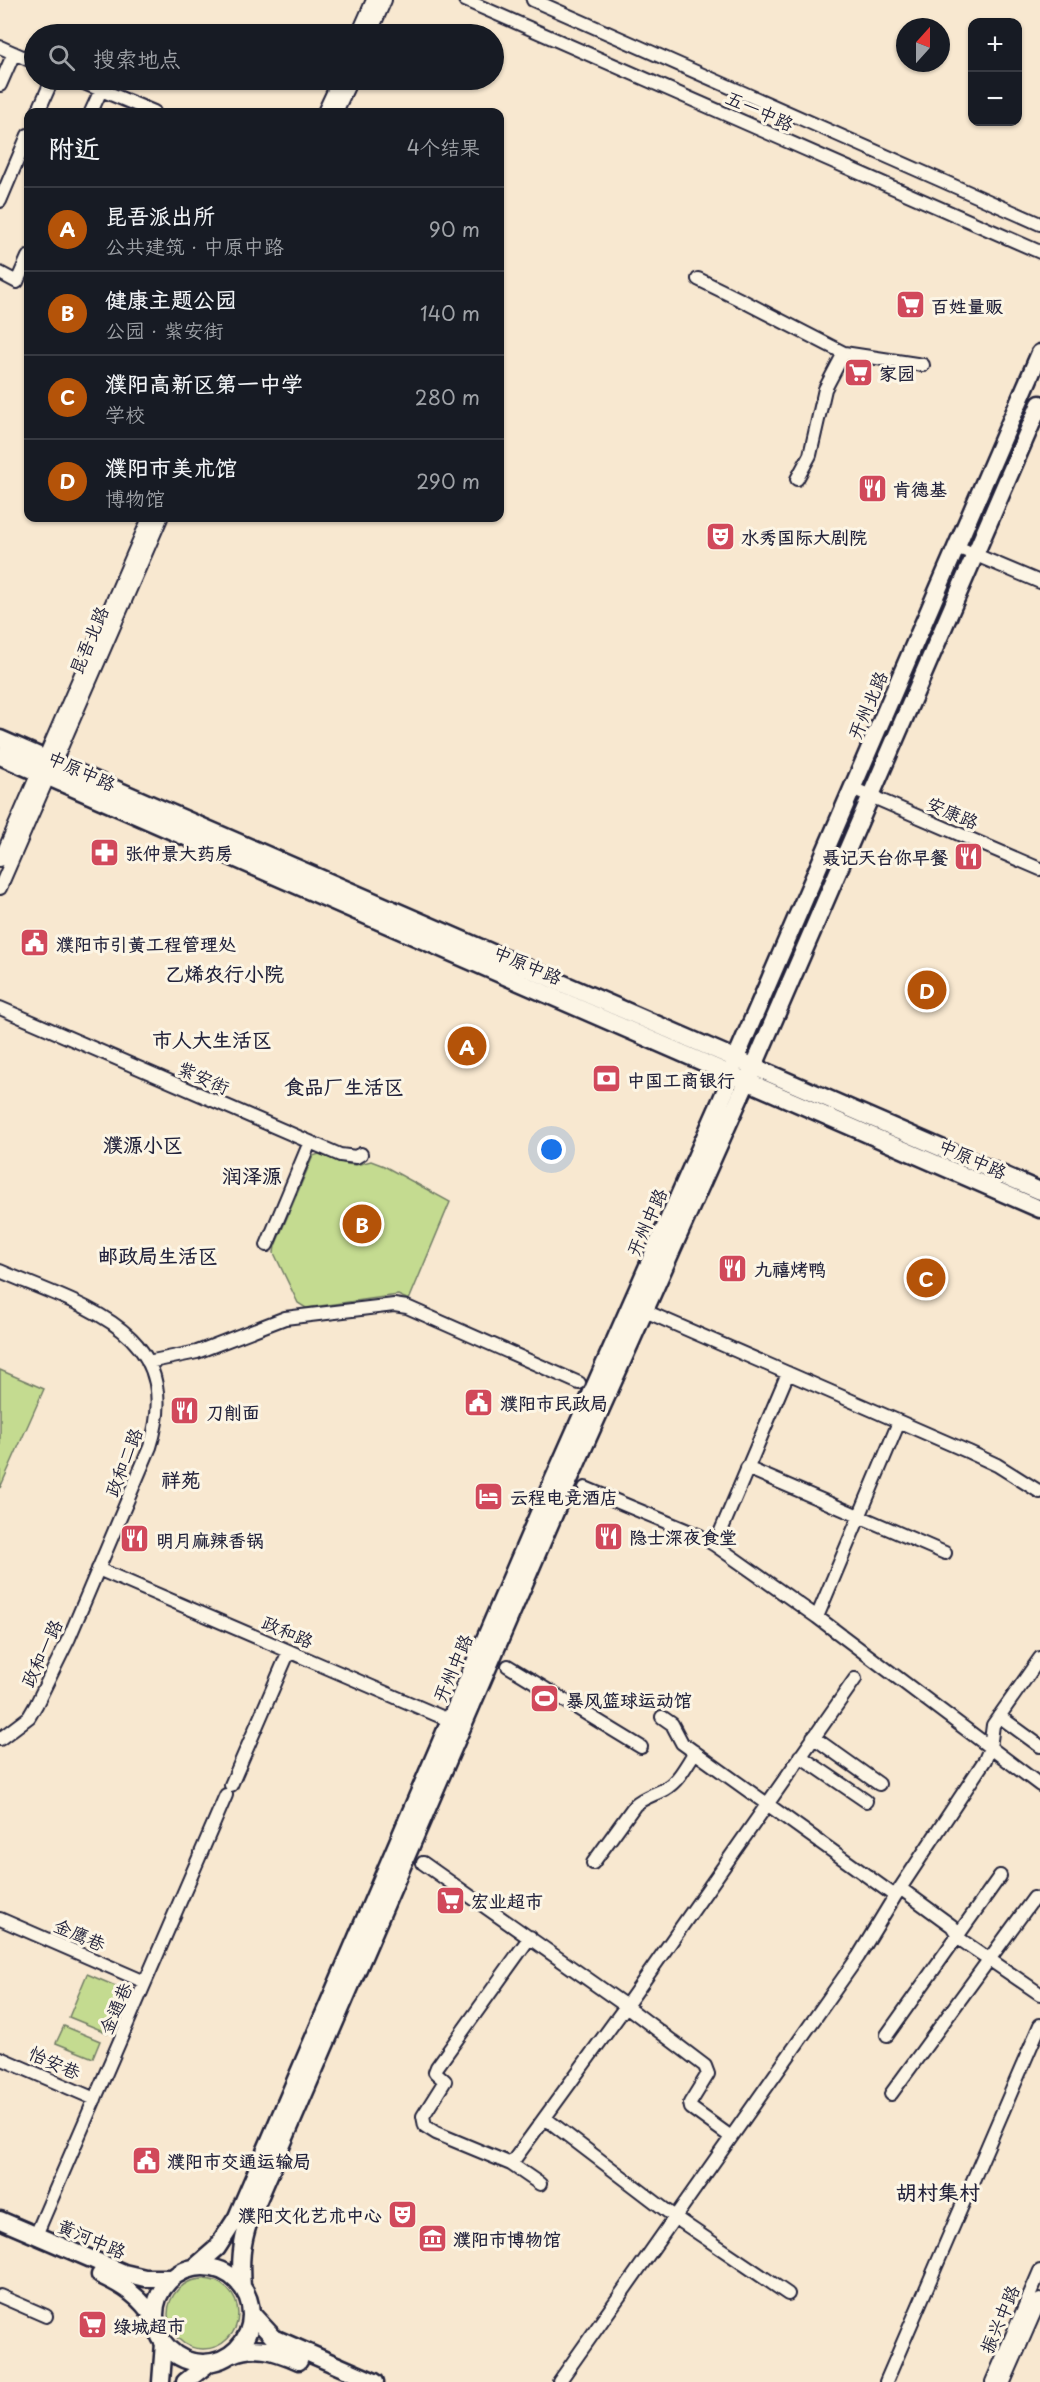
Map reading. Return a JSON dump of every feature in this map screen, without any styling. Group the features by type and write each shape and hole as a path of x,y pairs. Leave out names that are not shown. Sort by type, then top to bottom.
{"main road":[{"name":"开州北路","path":"733,1065 1040,353"},
{"path":"751,1073 1040,404"},
{"name":"中原中路","path":"0,739 46,767 751,1073 1040,1209"},
{"name":"中原中路","path":"0,756 46,767"},
{"name":"开州中路","path":"242,2288 241,2251 249,2222 457,1724 548,1492 727,1087 733,1065"},
{"name":"中原中路","path":"751,1073 1040,1191"},
{"name":"开州中路","path":"194,2268 216,2248 237,2217 751,1073"},
{"name":"黄河中路","path":"0,2220 134,2277 172,2278"},
{"name":"黄河中路","path":"0,2232 118,2283 137,2296 155,2320"},
{"path":"161,2382 164,2343 155,2320 157,2300 163,2288 172,2278 194,2268 203,2267 221,2271 236,2281 242,2288 251,2313 274,2338 375,2382"},
{"path":"231,2354 241,2345 248,2333 251,2313"},
{"path":"164,2343 184,2359 209,2363"},
{"path":"185,2382 209,2363 253,2348 280,2353 346,2382"}],"street":[{"path":"362,24 373,0"},
{"path":"374,24 385,0"},
{"name":"五一中路","path":"465,0 1040,252"},
{"name":"五一中路","path":"533,0 1040,224"},
{"path":"0,47 24,58"},
{"path":"0,85 14,53"},
{"path":"40,108 48,90"},
{"path":"93,108 101,90 144,108"},
{"path":"326,108 334,90"},
{"path":"338,108 346,90"},
{"path":"0,201 24,144"},
{"path":"0,273 17,282 24,266"},
{"path":"698,279 844,353 923,365"},
{"path":"797,479 810,455 825,389 844,353"},
{"name":"昆吾北路","path":"46,767 146,522"},
{"name":"昆吾北路","path":"46,767 158,522"},
{"path":"957,547 1040,582"},
{"path":"0,860 46,767"},
{"path":"0,888 46,767"},
{"name":"安康路","path":"852,788 1040,869"},
{"name":"紫安街","path":"0,1008 310,1143 340,1155 356,1157 361,1154"},
{"path":"267,1245 310,1143"},
{"name":"政和二路","path":"0,1271 99,1314 120,1327 134,1340 148,1362 155,1381 158,1402 154,1432 98,1569"},
{"path":"148,1362 197,1352 285,1318 394,1305 407,1307 579,1383"},
{"path":"645,1311 997,1465 1040,1492"},
{"path":"715,1545 788,1373"},
{"path":"816,1617 899,1422"},
{"path":"747,1468 945,1553"},
{"path":"585,1488 700,1536 715,1545 816,1617 1040,1785"},
{"name":"政和路","path":"98,1569 457,1724"},
{"name":"政和一路","path":"0,1739 29,1717 36,1706 98,1569"},
{"name":"金通巷","path":"36,2235 289,1651"},
{"path":"560,2382 858,1958 897,1892 985,1760 990,1748 993,1725 1040,1658"},
{"path":"508,1666 641,1748"},
{"path":"511,2164 626,2006 855,1679"},
{"path":"999,1716 1040,1746"},
{"path":"662,1717 672,1724 682,1743 694,1752 897,1892 951,1926 958,1935 989,1959 1040,1994"},
{"path":"813,1737 879,1784"},
{"path":"593,1863 635,1804 666,1788 677,1779 694,1752"},
{"path":"800,1756 866,1802"},
{"path":"423,1863 626,2006 705,2066 708,2074 690,2103 691,2108 731,2137"},
{"path":"887,2035 1000,1876"},
{"path":"891,2094 1034,1898"},
{"name":"金鹰巷","path":"0,1919 145,1982"},
{"path":"530,1937 437,2067 435,2072 445,2081 423,2116 425,2126 436,2133 511,2164 540,2184"},
{"path":"886,2382 1040,2025"},
{"name":"怡安巷","path":"0,2058 95,2099"},
{"path":"545,2118 676,2218 788,2294"},
{"name":"振兴中路","path":"992,2382 1040,2271"},
{"path":"0,2296 46,2316"},
{"name":"振兴中路","path":"1004,2382 1040,2300"}],"green space":[{"path":"319,1154 347,1164 356,1165 371,1161 450,1202 409,1300 398,1295 306,1308 298,1303 274,1253 313,1156"},
{"path":"0,1370 44,1389 0,1488"},
{"path":"87,1974 125,1990 108,2033 69,2017"},
{"path":"64,2026 100,2041 93,2058 56,2043"},
{"path":"203,2279 216,2282 228,2289 235,2301 238,2314 235,2327 228,2339 216,2346 203,2349 190,2346 178,2339 171,2327 168,2314 171,2301 178,2289 190,2282"}],"place":[{"name":"百姓量贩","path":"910,305"},
{"name":"家园","path":"858,372"},
{"name":"肯德基","path":"872,488"},
{"name":"水秀国际大剧院","path":"720,536"},
{"name":"张仲景大药房","path":"104,852"},
{"name":"聂记天台你早餐","path":"969,856"},
{"name":"濮阳市引黄工程管理处","path":"35,943"},
{"name":"濮阳市美术馆","path":"927,990"},
{"name":"昆吾派出所","path":"467,1046"},
{"name":"中国工商银行","path":"606,1079"},
{"name":"健康主题公园","path":"362,1224"},
{"name":"九禧烤鸭","path":"733,1268"},
{"name":"濮阳高新区第一中学","path":"926,1278"},
{"name":"濮阳市民政局","path":"479,1402"},
{"name":"刀削面","path":"185,1411"},
{"name":"云程电竞酒店","path":"489,1496"},
{"name":"隐士深夜食堂","path":"608,1536"},
{"name":"明月麻辣香锅","path":"135,1539"},
{"name":"暴风篮球运动馆","path":"545,1699"},
{"name":"宏业超市","path":"450,1900"},
{"name":"濮阳市交通运输局","path":"146,2160"},
{"name":"濮阳文化艺术中心","path":"403,2214"},
{"name":"濮阳市博物馆","path":"432,2238"},
{"name":"绿城超市","path":"92,2325"}],"district":[{"name":"乙烯农行小院","path":"224,973"},
{"name":"市人大生活区","path":"212,1039"},
{"name":"食品厂生活区","path":"344,1086"},
{"name":"濮源小区","path":"143,1144"},
{"name":"润泽源","path":"252,1175"},
{"name":"邮政局生活区","path":"158,1255"},
{"name":"祥苑","path":"181,1479"},
{"name":"胡村集村","path":"938,2191"}]}
